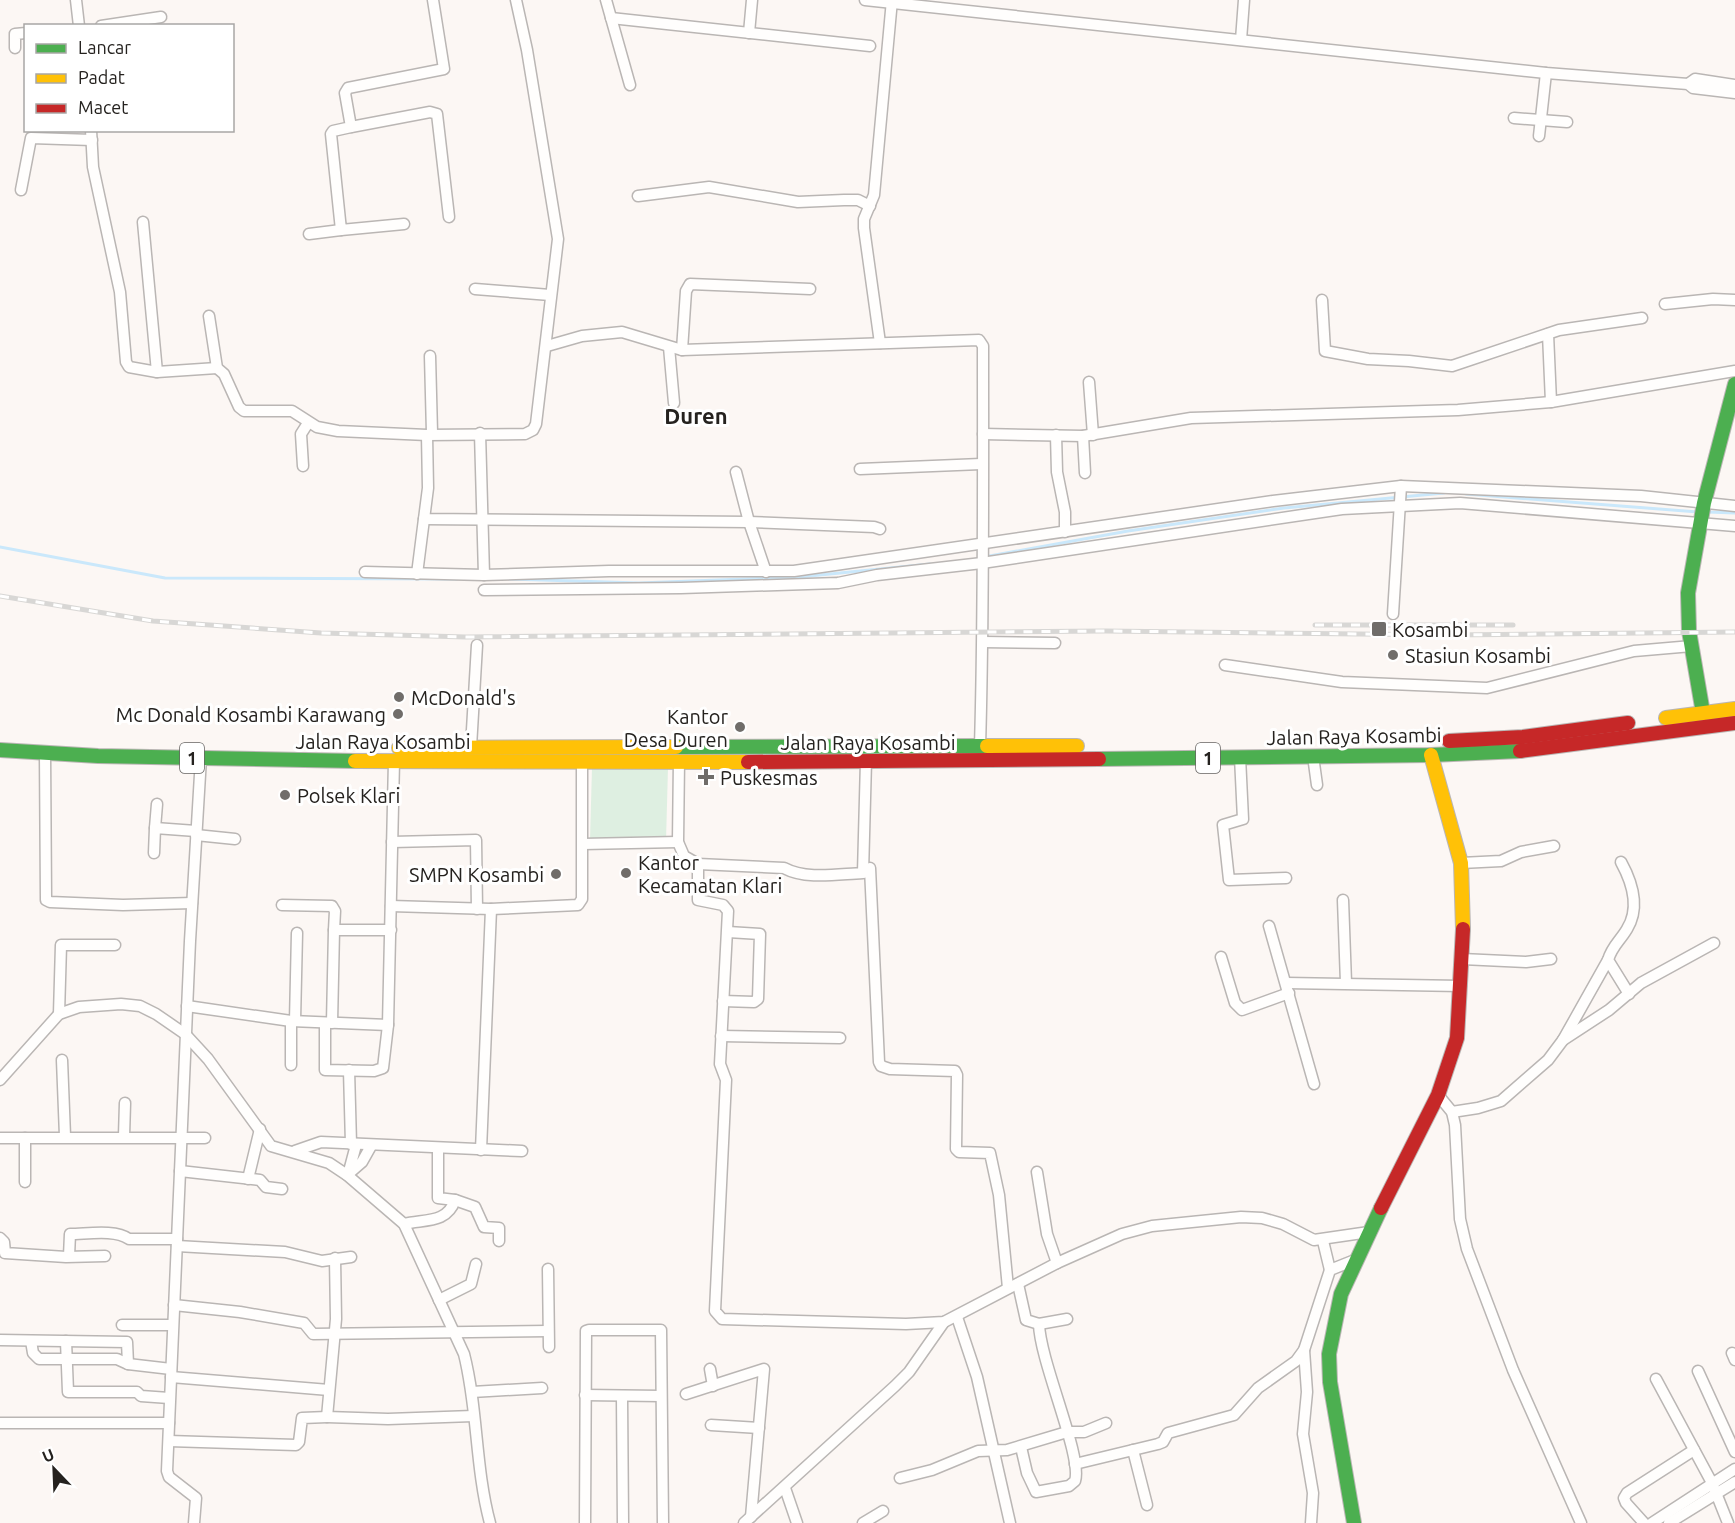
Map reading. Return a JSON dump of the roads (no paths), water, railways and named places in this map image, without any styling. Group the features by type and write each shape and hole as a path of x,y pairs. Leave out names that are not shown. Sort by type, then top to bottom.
{"main road":[{"path":"1703,713 1692,646 1688,594 1702,514 1733,400 1735,384"},
{"name":"Jalan Raya Kosambi","path":"0,750 201,758 387,757 471,747 679,748 1422,742 1523,737 1735,709"},
{"name":"Jalan Raya Kosambi","path":"0,737 387,757 679,763 1431,755 1525,751 1735,723"},
{"path":"1354,1523 1332,1400 1329,1361 1341,1294 1355,1260 1438,1095 1457,1038 1464,915 1461,863 1431,755"}],"street":[{"path":"76,0 79,24"},
{"path":"351,127 345,93 348,88 444,69 433,0"},
{"path":"21,190 32,138 91,135 93,167 120,292 124,359 129,367 158,372 216,368 224,374 241,410 292,411 308,423 338,431 525,434 533,430 536,424 558,240 528,50 516,0"},
{"path":"606,0 630,85"},
{"path":"750,33 752,0"},
{"path":"865,0 1546,73 1688,84 1695,80 1735,85"},
{"path":"1240,40 1244,0"},
{"path":"880,343 864,219 874,195 891,2"},
{"path":"114,24 161,17"},
{"path":"611,18 870,46"},
{"path":"15,48 15,34 24,33"},
{"path":"1539,136 1546,73"},
{"path":"1688,84 1693,88 1735,93"},
{"path":"341,230 331,134 333,131 430,112 437,114 449,217"},
{"path":"1514,118 1567,122"},
{"path":"638,196 709,187 798,202 844,200 858,201 870,206"},
{"path":"143,222 158,372"},
{"path":"309,234 404,224"},
{"path":"682,350 686,291 690,284 810,289"},
{"path":"475,289 550,295"},
{"path":"1665,304 1713,299 1735,300"},
{"path":"1322,300 1325,351 1368,359 1452,366 1572,327 1642,318"},
{"path":"210,316 216,368"},
{"path":"547,346 582,336 622,332 645,336 682,350 979,340 983,346 981,464 983,642 980,746"},
{"path":"1548,334 1551,402"},
{"path":"669,347 674,403"},
{"path":"417,574 428,488 430,356"},
{"path":"983,434 1088,436 1191,418 1458,410 1551,402 1735,371"},
{"path":"1085,473 1089,382"},
{"path":"303,466 301,438 308,423"},
{"path":"480,433 484,575"},
{"path":"1056,435 1057,472 1065,512 1065,532"},
{"path":"860,470 981,464"},
{"path":"736,472 749,522 773,577"},
{"path":"792,578 1342,509 1400,495 1461,503 1640,506 1702,514 1735,507"},
{"path":"364,572 484,575 529,581 773,577 838,583 876,568 982,554 1065,532 1284,499 1400,495 1640,506 1702,514 1735,526"},
{"path":"1393,614 1400,495"},
{"path":"424,519 749,522 874,526 880,530"},
{"path":"484,590 529,581 773,577"},
{"path":"983,642 1055,643"},
{"path":"471,747 477,645"},
{"path":"1225,665 1342,682 1488,688 1634,651 1692,646"},
{"path":"679,748 678,842 684,856 698,864 784,868 793,874 863,873 866,761"},
{"path":"45,753 45,900 123,905 192,903"},
{"path":"1313,756 1317,785"},
{"path":"282,905 332,906 336,911 325,1070 383,1068 388,1025 391,930 392,842 387,757"},
{"path":"1240,757 1243,819 1223,825 1228,877 1231,880 1286,878"},
{"path":"194,1523 197,1502 194,1496 168,1475 169,1398 185,1034 201,758"},
{"path":"391,906 491,909 578,905 582,899 582,762"},
{"path":"154,854 158,804"},
{"path":"155,828 235,839"},
{"path":"392,842 476,840 477,909"},
{"path":"583,844 678,842"},
{"path":"1461,863 1501,861 1521,852 1554,846"},
{"path":"1452,1112 1501,1101 1548,1060 1563,1040 1608,960 1613,944 1628,928 1633,916 1631,882 1621,862"},
{"path":"698,864 696,897 701,903 726,908 728,932 721,1036 721,1071 726,1080 715,1311 722,1319 906,1324 944,1322 1057,1263 1122,1234 1152,1226 1194,1221 1262,1218 1283,1224 1314,1240 1369,1232"},
{"path":"870,868 879,1062 881,1066 890,1069 955,1071 957,1076 956,1149 959,1152 990,1153 1013,1286 1026,1320 1040,1324 1067,1319"},
{"path":"1343,900 1346,983"},
{"path":"481,1149 491,909"},
{"path":"1269,926 1314,1084"},
{"path":"334,930 391,930"},
{"path":"723,1001 754,1002 758,999 760,934 728,932"},
{"path":"291,1065 297,933"},
{"path":"1563,1040 1586,1027 1641,983 1714,943"},
{"path":"59,1014 61,945 115,945"},
{"path":"1221,957 1235,1003 1242,1010 1288,988 1346,983 1461,986"},
{"path":"1462,959 1526,962 1551,959"},
{"path":"1608,960 1629,994"},
{"path":"0,1080 59,1014 79,1007 132,1005 156,1014 185,1034 232,1089 271,1146 329,1163 348,1175 404,1224 464,1354 472,1392 472,1416 490,1523"},
{"path":"187,1006 293,1021 388,1025"},
{"path":"721,1036 840,1038"},
{"path":"62,1060 65,1136"},
{"path":"348,1175 353,1144 349,1070"},
{"path":"1438,1095 1452,1112 1457,1143 1460,1218 1467,1249 1513,1370 1581,1523"},
{"path":"124,1136 125,1103"},
{"path":"248,1179 260,1129"},
{"path":"0,1138 124,1136 205,1138"},
{"path":"25,1138 25,1182"},
{"path":"296,1152 316,1143 522,1151"},
{"path":"348,1175 362,1161 371,1146"},
{"path":"438,1148 438,1198 475,1206 484,1227 499,1228 499,1241"},
{"path":"180,1172 260,1180 266,1187 282,1189"},
{"path":"1037,1172 1047,1234 1057,1263"},
{"path":"404,1224 439,1218 449,1211 455,1200"},
{"path":"69,1256 70,1234 108,1233 124,1235 129,1239 285,1252 321,1261 351,1257"},
{"path":"0,1238 4,1242 5,1253 105,1256"},
{"path":"1076,1464 1163,1442 1168,1433 1234,1415 1258,1388 1296,1361 1304,1350 1330,1269 1323,1240"},
{"path":"327,1417 334,1336 335,1258"},
{"path":"1330,1269 1355,1260"},
{"path":"439,1300 471,1284 476,1264"},
{"path":"548,1269 549,1347"},
{"path":"174,1305 240,1312 304,1323 313,1334 334,1336 454,1331 548,1331"},
{"path":"957,1317 977,1377 1010,1523"},
{"path":"748,1520 895,1386 915,1363 944,1322"},
{"path":"1022,1447 1027,1473 1033,1489 1037,1492 1071,1485 1076,1479 1076,1464 1050,1382 1040,1324"},
{"path":"122,1325 172,1325"},
{"path":"585,1523 585,1395 591,1354 588,1330 661,1330 663,1523"},
{"path":"0,1340 127,1342 128,1364"},
{"path":"32,1341 33,1353 39,1359 117,1359 128,1364 171,1373 329,1390"},
{"path":"66,1341 66,1390 70,1392 137,1392 141,1396 169,1398"},
{"path":"1304,1350 1307,1392 1303,1434 1313,1493 1311,1523"},
{"path":"710,1369 712,1386"},
{"path":"686,1394 764,1369 748,1520"},
{"path":"1698,1371 1735,1452"},
{"path":"1656,1379 1714,1489 1728,1523"},
{"path":"472,1392 542,1388"},
{"path":"585,1395 661,1396"},
{"path":"622,1397 623,1523"},
{"path":"169,1442 296,1445 299,1442 302,1418 388,1419 472,1416"},
{"path":"0,1423 170,1423"},
{"path":"900,1478 937,1468 978,1451 994,1452 1022,1447 1067,1432 1081,1433 1106,1423"},
{"path":"711,1425 759,1428"},
{"path":"1133,1450 1147,1505"},
{"path":"1644,1523 1626,1503 1624,1498 1627,1493 1694,1450"},
{"path":"1669,1523 1684,1519 1735,1469"},
{"path":"1652,1523 1714,1489 1735,1482"},
{"path":"785,1488 797,1523"},
{"path":"863,1523 883,1511"}],"waterway":[{"path":"984,557 1128,531 1284,508 1444,493"},
{"path":"1466,494 1698,512"},
{"path":"1708,512 1735,513"},
{"path":"0,547 165,578 457,579"},
{"path":"509,579 639,583 800,577 930,564"}],"railway":[{"path":"0,596 153,621 321,633 466,637 1105,631 1448,635 1735,632"},
{"path":"1315,625 1513,625"}],"place":[{"name":"Kosambi","path":"1379,629"},
{"name":"Stasiun Kosambi","path":"1393,655"},
{"name":"McDonald's","path":"399,697"},
{"name":"Mc Donald Kosambi Karawang","path":"398,714"},
{"name":"Kantor Desa Duren","path":"740,727"},
{"name":"Puskesmas","path":"706,777"},
{"name":"Polsek Klari","path":"285,795"},
{"name":"Kantor Kecamatan Klari","path":"626,873"},
{"name":"SMPN Kosambi","path":"556,874"}],"district":[{"name":"Duren","path":"696,415"}]}
